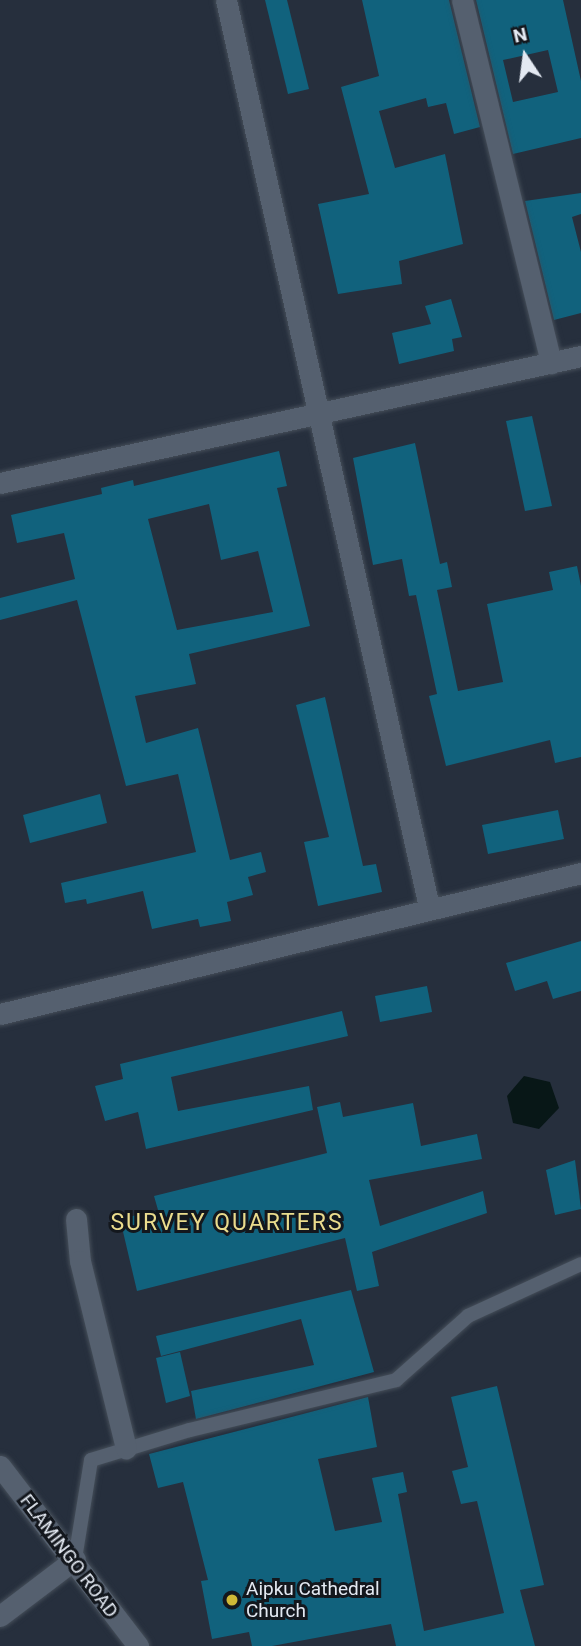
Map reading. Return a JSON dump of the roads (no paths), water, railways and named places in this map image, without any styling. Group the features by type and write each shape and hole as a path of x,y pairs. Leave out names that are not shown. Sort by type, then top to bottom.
{"street":[{"path":"226,0 321,412 429,907"},
{"path":"462,0 551,363"},
{"path":"0,483 581,356"},
{"path":"0,1014 429,907 581,873"},
{"path":"76,1219 80,1261 126,1448"},
{"name":"FLAMINGO ROAD","path":"0,1466 75,1559 138,1646"},
{"path":"0,1616 75,1559"}],"lane":[{"path":"75,1559 91,1460 126,1448 396,1380 468,1316 581,1265"}],"place":[{"name":"Aipku Cathedral Church","path":"232,1600"}],"district":[{"name":"SURVEY QUARTERS","path":"227,1223"}]}
